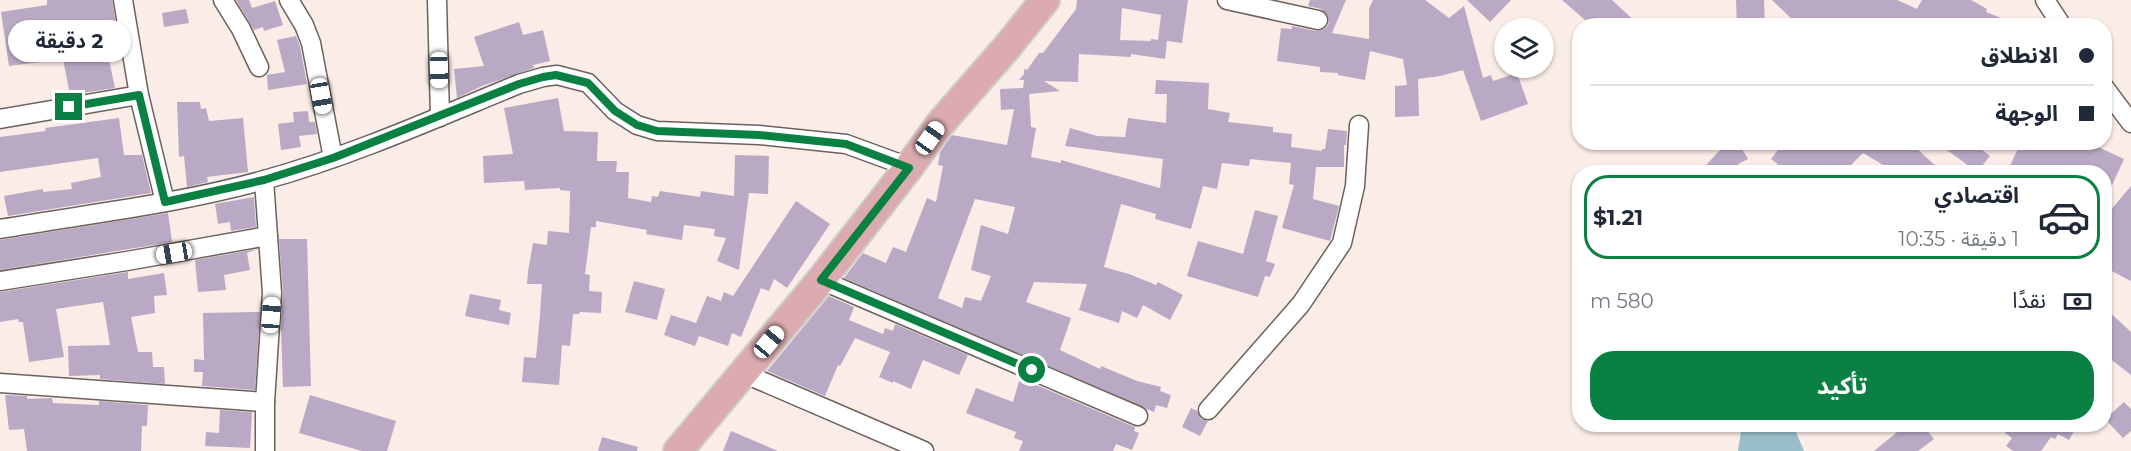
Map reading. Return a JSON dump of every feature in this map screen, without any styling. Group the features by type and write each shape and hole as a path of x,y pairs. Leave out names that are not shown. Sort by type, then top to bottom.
{"main road":[{"path":"678,451 821,280 909,168 940,124 1045,0"}],"street":[{"path":"123,0 139,95 165,202"},
{"path":"223,0 242,29 259,67"},
{"path":"289,0 304,24 310,44 333,158"},
{"path":"437,0 440,117"},
{"path":"1227,0 1318,20"},
{"path":"2046,0 2057,18"},
{"path":"0,229 165,202 264,180 333,158 519,84 556,75 588,83 615,111 637,125 657,131 759,135 846,144 909,168"},
{"path":"0,119 139,95"},
{"path":"2112,98 2131,123"},
{"path":"1208,410 1301,304 1342,243 1355,186 1359,125"},
{"path":"264,180 272,293 265,402 265,451"},
{"path":"0,281 268,236"},
{"path":"821,280 1138,416"},
{"path":"743,373 924,451"},
{"path":"0,383 265,402"}],"water":[{"path":"1741,432 1796,432 1804,451 1738,451"}],"building":[{"path":"47,0 112,0 117,29 103,31 115,88 70,95 63,59 9,66 1,12 47,5"},
{"path":"236,0 249,0 252,8 275,1 283,25 264,31 263,27 254,30"},
{"path":"1077,0 1188,0 1182,43 1167,41 1165,59 1131,54 1131,57 1079,54 1078,82 1044,81 1060,91 1029,94 1031,127 1036,128 1031,157 1061,163 1061,160 1160,188 1163,159 1065,146 1070,128 1097,136 1125,137 1128,118 1166,123 1167,94 1155,94 1156,80 1209,83 1208,109 1230,113 1228,122 1273,127 1273,132 1292,134 1291,147 1322,151 1325,149 1328,129 1347,131 1346,145 1344,145 1344,167 1316,167 1313,199 1339,206 1330,241 1282,228 1294,185 1289,184 1291,163 1250,159 1249,166 1222,163 1217,189 1203,186 1191,229 1155,219 1156,214 1121,204 1104,267 1156,285 1158,282 1183,295 1170,320 1143,305 1137,318 1122,311 1119,323 1079,310 1087,284 1034,282 1026,302 1071,318 1060,350 1100,369 1101,366 1137,381 1161,387 1160,391 1171,395 1167,408 1156,405 1154,412 844,278 863,253 886,263 893,247 906,252 927,198 936,202 943,166 938,165 940,152 952,135 1007,145 1014,109 1001,110 1000,89 1023,88 1024,80 1019,80 1024,74 1024,69 1027,70 1039,53 1043,53 1076,9","holes":["1122,8 1161,15 1158,40 1120,40","975,199 1015,207 1008,234 981,225 971,270 991,276 981,301 965,297 962,308 938,298"]},
{"path":"1310,0 1346,0 1332,33 1369,39 1369,9 1373,0 1425,0 1449,18 1464,6 1483,78 1491,75 1493,81 1502,78 1519,78 1528,104 1481,121 1463,70 1418,79 1419,116 1395,117 1395,86 1407,85 1403,59 1370,51 1365,80 1338,75 1338,73 1320,72 1320,67 1277,61 1281,28 1292,29 1292,26 1316,31 1327,27 1328,16 1321,9 1308,6"},
{"path":"1467,0 1511,0 1490,22"},
{"path":"1562,0 1612,0 1631,18 1583,18"},
{"path":"1736,0 1764,0 1765,18 1737,18"},
{"path":"1772,0 1897,0 1917,9 1922,0 1971,0 1987,9 1986,12 2001,18 1791,18"},
{"path":"186,9 189,23 164,27 162,13"},
{"path":"519,22 523,35 543,30 550,61 533,65 534,68 482,86 457,98 454,69 484,66 474,37"},
{"path":"296,36 307,84 268,90 267,75 285,72 277,40"},
{"path":"558,98 564,131 598,132 597,161 617,161 616,172 629,172 628,198 651,202 652,196 658,197 660,191 700,197 701,191 734,196 735,155 769,156 768,194 749,193 739,270 717,261 726,238 714,236 715,229 684,225 682,240 646,234 647,230 596,221 596,227 591,227 585,274 590,275 589,291 602,292 601,313 573,314 570,346 562,345 559,385 522,382 524,357 536,358 542,284 527,284 533,243 547,245 548,231 569,233 570,191 560,190 560,188 525,190 524,181 484,183 483,156 513,154 504,108"},
{"path":"177,102 200,102 201,109 206,108 209,121 243,118 248,172 207,177 208,182 187,187 184,156 179,157"},
{"path":"308,111 309,122 315,122 317,134 299,136 301,147 281,150 278,124 294,122 293,112"},
{"path":"119,118 124,155 142,155 151,193 8,216 4,196 43,189 43,192 72,189 71,183 101,177 98,158 0,172 0,137"},
{"path":"1743,150 1748,159 1739,165 1706,165 1719,151"},
{"path":"1778,150 1919,150 1935,165 1883,165 1863,153 1851,165 1779,165 1771,159"},
{"path":"1947,150 1982,150 1990,156 1983,165 1967,165"},
{"path":"2017,150 2105,150 2124,159 2112,185 2112,165 2010,165"},
{"path":"2131,186 2131,281 2112,271 2112,209"},
{"path":"254,197 256,227 231,231 230,222 218,224 215,204"},
{"path":"796,201 830,224 787,288 774,279 769,291 761,288 741,337 732,333 728,346 699,336 695,346 664,335 671,315 696,323 707,296 721,301 724,292 733,296"},
{"path":"1255,210 1278,216 1266,261 1275,264 1270,277 1265,276 1258,297 1187,276 1198,241 1243,254"},
{"path":"168,213 172,242 0,270 0,240"},
{"path":"279,239 307,239 311,386 283,387 281,329 283,292"},
{"path":"258,249 247,253 250,270 224,275 226,290 198,292 195,260"},
{"path":"128,272 128,279 164,273 167,295 154,296 155,313 131,317 138,352 152,352 153,367 164,367 165,384 100,379 100,375 69,376 68,346 110,345 103,302 56,309 64,357 29,362 23,322 19,322 18,319 0,322 0,292"},
{"path":"634,281 665,289 657,320 625,312"},
{"path":"470,294 501,300 499,310 511,313 509,325 465,316"},
{"path":"829,296 854,307 849,320 883,334 885,328 893,331 895,324 968,355 959,375 923,360 911,389 893,381 893,383 879,377 890,352 855,338 840,366 838,365 825,396 767,371"},
{"path":"260,312 255,390 202,386 203,372 194,372 194,359 204,360 203,313"},
{"path":"2112,314 2131,332 2131,375 2112,360"},
{"path":"1020,378 1135,427 1134,431 1139,433 1132,450 1116,444 1113,451 1019,451 1023,441 1014,438 1016,432 966,413 976,388 1013,402"},
{"path":"5,395 27,396 27,399 52,398 53,403 99,405 99,401 148,405 147,426 142,426 141,451 27,451 24,429 9,430"},
{"path":"310,395 396,421 387,451 362,451 299,433"},
{"path":"2124,402 2131,409 2131,431 2123,438 2112,426 2112,413"},
{"path":"1191,408 1197,411 1201,419 1208,421 1200,436 1182,427"},
{"path":"220,410 252,412 250,448 205,446 206,432 219,433"},
{"path":"731,431 778,451 723,451"},
{"path":"1897,432 1928,432 1934,439 1918,451 1874,451"},
{"path":"2074,432 2069,440 2058,434 2055,439 2051,437 2041,451 2013,451 2006,446 2012,438 2005,433"},
{"path":"602,437 638,447 637,451 598,451"}],"route":[{"path":"69,107 139,95 165,202 264,180 333,158 519,84 556,75 588,83 615,111 637,125 657,131 759,135 846,144 909,168 821,280 1032,370"}]}
